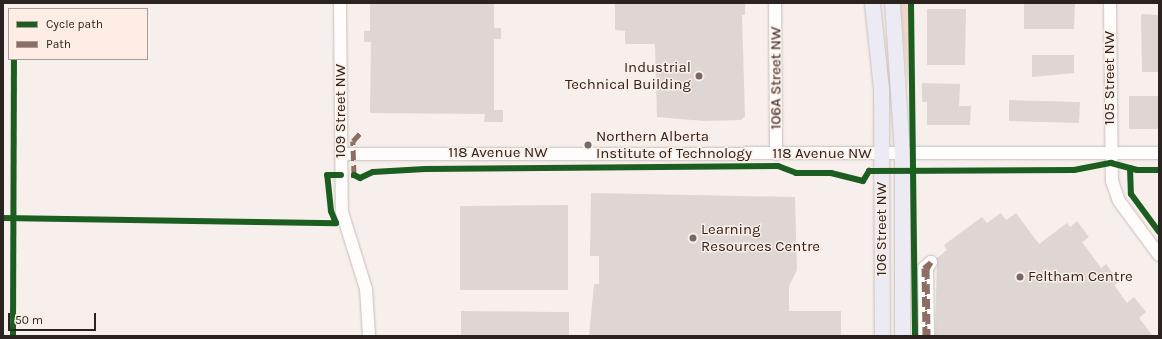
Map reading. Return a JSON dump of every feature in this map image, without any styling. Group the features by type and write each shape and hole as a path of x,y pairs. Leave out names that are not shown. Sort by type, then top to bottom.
{"main road":[{"name":"106 Street NW","path":"872,3 879,60 882,154 882,336"},
{"name":"106 Street NW","path":"892,3 902,154 902,336"}],"street":[{"name":"109 Street NW","path":"340,3 342,212 366,290 370,336"},
{"name":"106A Street NW","path":"775,3 776,154"},
{"name":"105 Street NW","path":"1110,3 1110,153 1117,197 1159,256"},
{"name":"118 Avenue NW","path":"341,154 1159,153"},
{"path":"925,336 924,268 931,262 927,269 928,336"}],"shaded area":[{"path":"899,3 909,3 908,91 902,22"}],"building":[{"path":"370,3 494,3 494,28 501,28 501,39 494,39 494,110 503,110 503,122 484,122 485,114 370,113 371,42 364,42 364,31 370,31"},
{"name":"Industrial Technical Building","path":"745,3 745,15 742,15 745,116 741,120 704,121 657,117 655,44 625,44 625,31 615,30 615,4"},
{"path":"1024,4 1075,4 1074,29 1024,29"},
{"path":"927,9 966,9 965,65 927,65"},
{"path":"1141,14 1159,15 1159,72 1142,72"},
{"path":"1032,55 1074,55 1074,73 1032,77"},
{"path":"922,83 960,84 959,106 971,106 970,125 927,125 927,102 922,102"},
{"path":"1129,96 1159,96 1159,129 1129,129"},
{"path":"1009,100 1080,102 1079,123 1009,121"},
{"path":"591,193 795,197 797,270 789,286 789,311 841,311 841,336 589,336 594,284 599,284 599,256 590,256"},
{"path":"568,205 568,290 460,290 460,206"},
{"name":"Feltham Centre","path":"1001,213 1006,220 1016,213 1039,244 1067,223 1070,227 1077,221 1089,237 1082,242 1101,268 1106,264 1119,282 1114,285 1127,303 1134,297 1146,312 1139,318 1153,336 935,336 937,258 947,250 944,245 982,217 987,223"},
{"path":"461,311 569,312 569,336 461,336"}],"marked path":[{"path":"351,175 354,175 353,141 361,132"},
{"path":"925,336 924,268 931,262 927,269 928,336"}],"cycle path":[{"path":"911,3 915,336"},
{"path":"13,336 14,60"},
{"path":"354,175 360,178 373,172 425,169 778,166 796,173 831,173 863,181 869,171 1074,170 1111,163 1137,170 1159,170"},
{"path":"1130,168 1131,194 1159,232"},
{"path":"3,218 336,223 331,211 327,175 341,175"}],"place":[{"name":"Industrial Technical Building","path":"699,76"},
{"name":"Northern Alberta Institute of Technology","path":"588,145"},
{"name":"Learning Resources Centre","path":"693,238"},
{"name":"Feltham Centre","path":"1020,277"}]}
